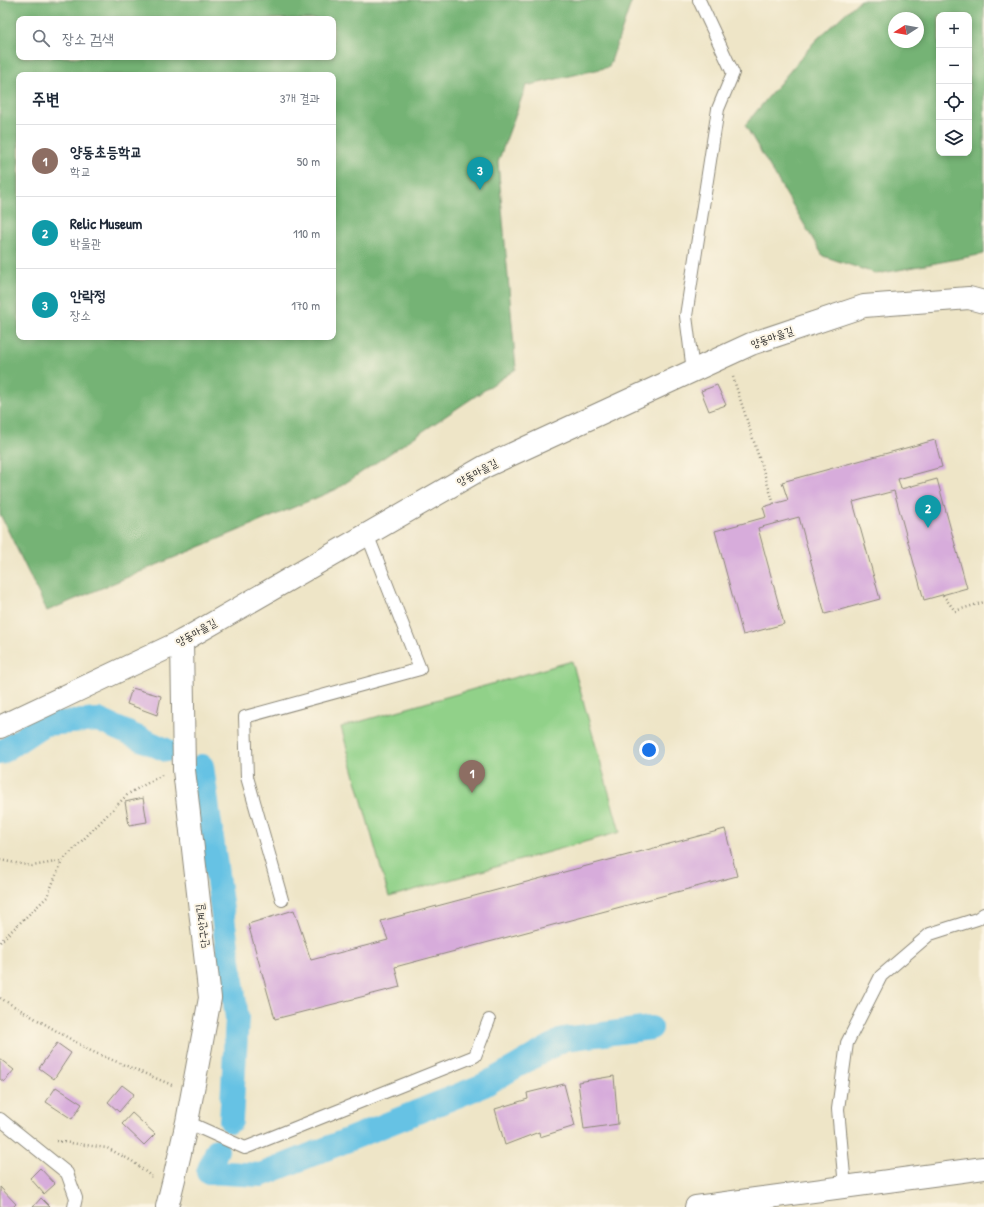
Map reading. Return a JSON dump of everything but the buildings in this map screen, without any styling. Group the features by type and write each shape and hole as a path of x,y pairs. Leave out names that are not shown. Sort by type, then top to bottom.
{"street":[{"name":"양동마을길","path":"0,727 182,641 484,467 752,344 864,306 969,298 984,302"},
{"name":"단구안계길","path":"169,1200 187,1122 210,998 184,770 182,641"},
{"path":"696,1207 984,1168"}],"lane":[{"path":"693,371 686,316 718,109 733,73 699,0"},
{"path":"282,900 247,777 245,717 420,669 367,534"},
{"path":"845,1187 838,1109 847,1042 881,976 930,934 977,919 984,914"},
{"path":"187,1122 245,1148 475,1056 489,1020"},
{"path":"0,1119 67,1172 76,1198 74,1207"}],"path":[{"path":"733,376 774,504"},
{"path":"943,595 955,611 984,602"},
{"path":"0,942 47,897 62,861 128,794 160,776 184,770"},
{"path":"0,860 32,866 62,861"},
{"path":"0,998 91,1051 192,1094"},
{"path":"20,1135 107,1148 132,1161 169,1200"}],"green space":[{"path":"0,0 632,0 609,67 526,86 498,162 516,369 335,490 47,611 0,514"},
{"path":"860,0 984,0 984,254 877,274 823,256 745,125 815,41"},
{"path":"572,661 620,832 389,897 341,727"}],"waterway":[{"path":"0,753 44,724 98,720 166,750"},
{"path":"202,766 237,1018 231,1121"},
{"path":"217,1150 208,1172 261,1175 484,1085 564,1039 651,1028"}],"place":[{"name":"안락정","path":"480,190"},
{"name":"Relic Museum","path":"928,528"},
{"name":"양동초등학교","path":"472,793"}]}
